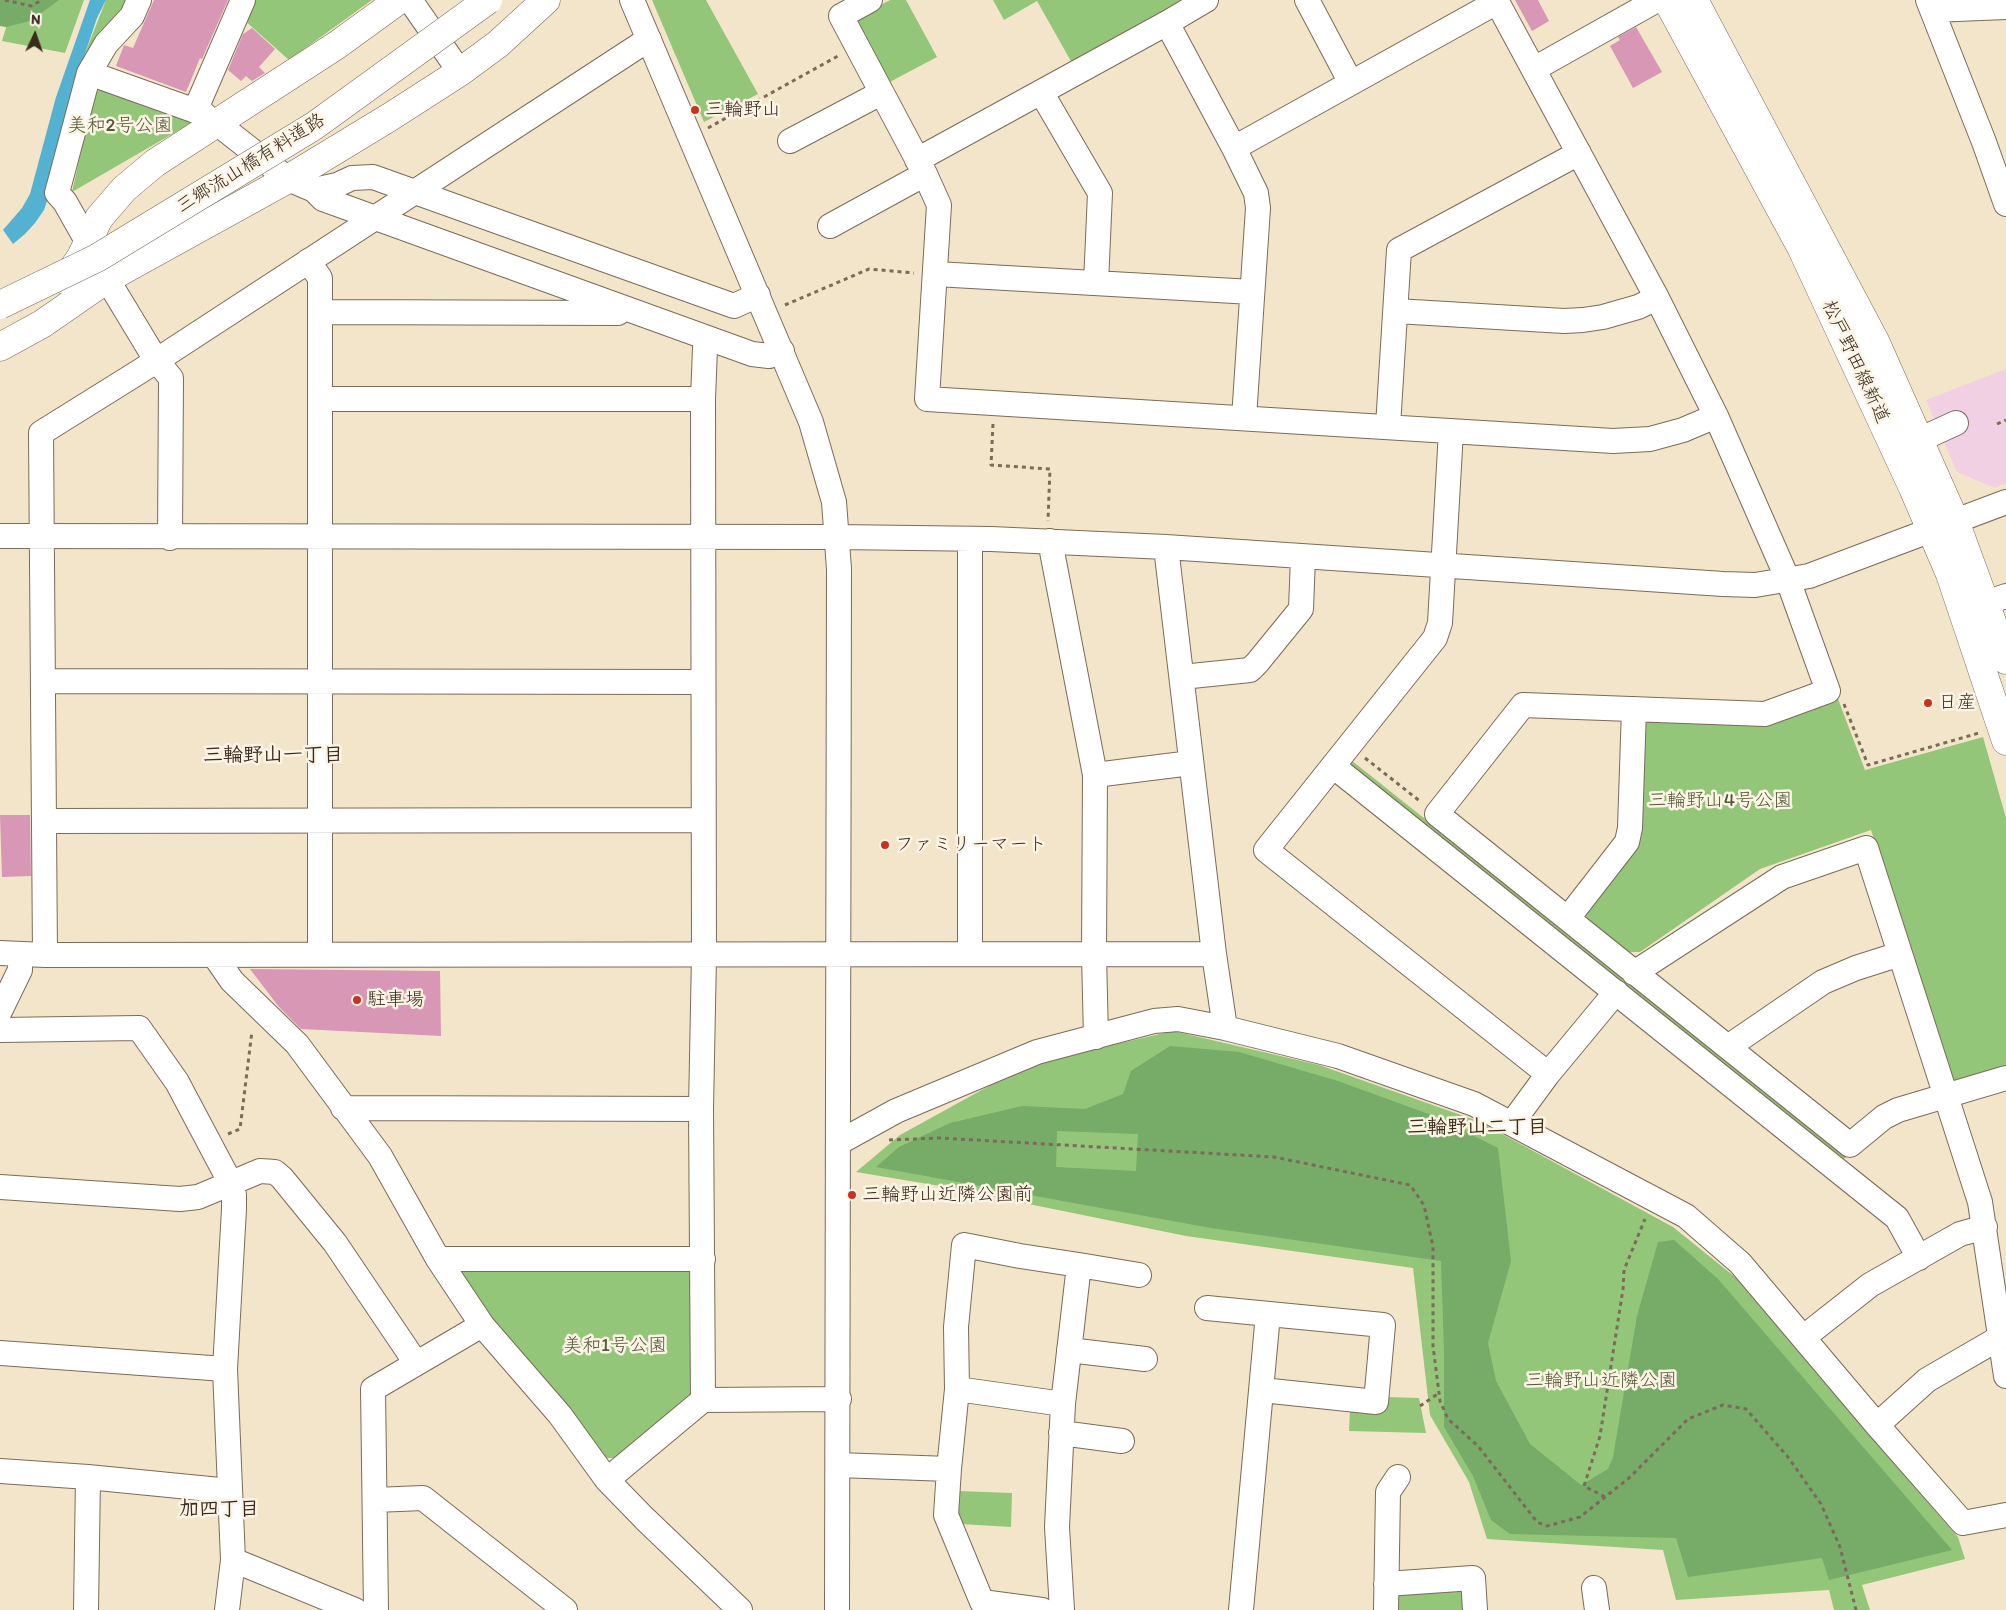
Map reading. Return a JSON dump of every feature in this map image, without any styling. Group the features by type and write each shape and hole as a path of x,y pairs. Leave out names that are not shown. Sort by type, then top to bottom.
{"main road":[{"path":"0,326 22,316 66,279 81,257 99,218 124,189 207,117 337,45 399,0"},
{"name":"三郷流山橋有料道路","path":"0,305 97,258 314,126 488,0"},
{"path":"0,346 42,324 107,279 288,179 460,72 498,44 546,0"},
{"name":"松戸野田線新道","path":"1667,0 1801,246 1943,526 1996,600 2006,660"},
{"name":"松戸野田線新道","path":"1694,0 1875,341 1919,440 1943,526 1950,574 2004,734"}],"street":[{"path":"87,241 65,202 57,193 89,73 106,44 132,16 139,0"},
{"path":"207,117 243,0"},
{"path":"410,0 460,72"},
{"path":"632,0 811,422 834,502 839,569 839,1399 837,1610"},
{"path":"870,0 841,16 921,167 939,205 927,399 1613,441 1650,439 1683,430 1716,416"},
{"path":"830,226 1041,92 1206,0"},
{"path":"1307,0 1351,83"},
{"path":"1534,69 1657,0"},
{"path":"1234,148 1496,1 1657,298 1716,416 1788,580 1828,691 1765,714 1523,705 1437,814 1850,1145 1884,1117 1898,1110 2006,1078"},
{"path":"2006,7 1930,5 1995,141 2006,204"},
{"path":"1167,22 1256,193 1258,208 1244,418"},
{"path":"45,955 41,433 308,262 649,39"},
{"path":"89,73 207,117 288,179 314,190 323,199 752,354 769,356 782,351"},
{"path":"1041,92 1100,194 1096,284"},
{"path":"790,141 881,93"},
{"path":"1388,426 1399,250 1579,153"},
{"path":"314,190 360,177 373,177 734,306 758,295"},
{"path":"308,262 320,278 320,954"},
{"path":"936,274 1252,292"},
{"path":"107,279 156,360 171,378 170,538"},
{"path":"1396,312 1564,321 1583,320 1604,317 1638,307 1657,298"},
{"path":"320,312 635,313"},
{"path":"703,1400 701,1110 704,955 702,820 703,399 704,348 708,339"},
{"path":"321,399 703,399"},
{"path":"1919,440 1956,423"},
{"path":"1451,431 1440,624 1435,638 1266,850 1548,1074"},
{"path":"0,536 170,538 836,537 970,539 1049,535 1166,548 1755,585 1809,576 2006,502"},
{"path":"1049,535 1095,775 1094,955 1096,1037"},
{"path":"970,539 970,954"},
{"path":"1166,548 1214,954 1225,1028"},
{"path":"1182,677 1250,670 1257,664 1301,609 1303,557"},
{"path":"43,681 702,682"},
{"path":"1568,918 1627,842 1630,828 1634,709"},
{"path":"1095,775 1192,763"},
{"path":"1332,766 1898,1218 1919,1258"},
{"path":"44,821 702,820"},
{"path":"1634,973 1782,877 1866,848 1980,1202 2006,1376"},
{"path":"10,954 1214,954"},
{"path":"0,1011 20,970 10,954"},
{"path":"1728,1047 1823,982 1856,968 1900,954"},
{"path":"214,955 232,981 297,1044 380,1156 438,1259 482,1325 560,1415 607,1480 740,1610"},
{"path":"1512,1123 1548,1074 1616,992"},
{"path":"838,1143 896,1111 1037,1052 1154,1021 1178,1019 1225,1028 1338,1056 1474,1104 1686,1216 1740,1262 1877,1425 1963,1523 2006,1515"},
{"path":"0,1030 139,1028 177,1082 230,1182 234,1195 234,1209 225,1368 233,1560 227,1610"},
{"path":"343,1108 701,1110"},
{"path":"0,1187 180,1199 198,1197 230,1182 263,1171 272,1172 280,1176 335,1243 416,1362"},
{"path":"1804,1338 1870,1285 1960,1234 1985,1227"},
{"path":"1042,1610 982,1602 946,1515 957,1389 956,1327 964,1245 1139,1275"},
{"path":"438,1259 702,1259"},
{"path":"1062,1610 1057,1527 1063,1404 1079,1265"},
{"path":"1207,1308 1383,1325 1376,1402 1262,1390"},
{"path":"1241,1610 1268,1314"},
{"path":"376,1610 373,1389 416,1362 482,1325"},
{"path":"1877,1425 1928,1380 2001,1337"},
{"path":"1069,1350 1145,1359"},
{"path":"0,1353 225,1368"},
{"path":"957,1389 1063,1404"},
{"path":"607,1480 703,1400 839,1399"},
{"path":"1062,1433 1122,1440"},
{"path":"838,1465 949,1469"},
{"path":"0,1471 88,1477 230,1491"},
{"path":"86,1610 88,1477"},
{"path":"1386,1610 1388,1492 1398,1477"},
{"path":"375,1500 422,1498 565,1610"},
{"path":"233,1560 355,1610"},
{"path":"1386,1584 1473,1578 1475,1610"}],"path":[{"path":"5,0 31,6 42,0"},
{"path":"703,131 856,46"},
{"path":"780,308 869,269 936,274"},
{"path":"995,403 991,465 1050,468 1049,535"},
{"path":"1996,424 2006,420"},
{"path":"1828,691 1841,695 1868,765 2004,734"},
{"path":"1349,745 1437,814"},
{"path":"209,1143 240,1129 254,1016 261,1008"},
{"path":"888,1140 940,1138 1274,1158 1410,1185 1424,1205 1433,1247 1433,1346 1440,1401 1448,1419 1478,1446 1537,1522 1548,1526 1580,1517 1629,1478 1688,1419 1723,1406 1746,1409 1788,1457 1821,1504 1840,1547 1856,1610"},
{"path":"1605,1498 1584,1486 1600,1436 1623,1289 1624,1270 1654,1199"},
{"path":"1420,1406 1439,1393"}],"shaded area":[{"path":"2006,369 2006,483 1995,488 1957,472 1926,400"}],"green space":[{"path":"0,0 84,0 65,53 2,41 6,28"},
{"path":"0,0 59,0 30,21 6,27 0,26"},
{"path":"106,0 129,0 124,11 101,33 82,61"},
{"path":"251,0 372,0 289,60 243,19"},
{"path":"652,0 706,0 758,94 704,122"},
{"path":"890,0 906,0 937,57 886,84 855,26 858,17"},
{"path":"993,0 1185,0 1072,63 1037,1 1004,20"},
{"name":"美和2号公園","path":"106,86 198,119 72,192 94,93"},
{"name":"三輪野山4号公園","path":"1838,699 1865,770 1983,737 2006,818 2006,1068 1959,1082 1950,1079 1871,830 1760,869 1640,952 1628,952 1588,921 1585,912 1637,844 1644,725 1652,719 1764,724"},
{"path":"1351,760 1848,1156 1841,1161 1350,768"},
{"name":"三輪野山近隣公園","path":"1173,1031 1319,1065 1478,1121 1673,1227 1735,1277 1958,1537 1965,1559 1862,1585 1870,1610 1834,1610 1829,1590 1676,1600 1663,1550 1487,1539 1469,1482 1430,1415 1413,1268 1186,1236 940,1186 856,1172 900,1135 1009,1075 1032,1066 1091,1050"},
{"name":"三輪野山近隣公園","path":"1170,1046 1239,1052 1338,1081 1434,1116 1498,1148 1511,1261 1488,1343 1496,1381 1530,1444 1581,1485 1608,1469 1613,1457 1637,1316 1658,1242 1674,1240 1718,1279 1952,1550 1829,1580 1822,1558 1688,1577 1676,1538 1510,1534 1491,1520 1473,1476 1444,1427 1441,1261 1211,1228 876,1167 899,1147 950,1123 1022,1106 1085,1109 1123,1094 1131,1071","holes":["1057,1131 1138,1134 1136,1171 1056,1167"]},
{"name":"美和1号公園","path":"462,1265 686,1265 692,1273 695,1389 689,1402 619,1458 603,1458 457,1277"},
{"path":"1386,1397 1419,1398 1426,1433 1349,1431 1350,1409 1383,1413"},
{"path":"958,1491 1012,1493 1011,1527 961,1524 956,1513"},
{"path":"1461,1587 1468,1610 1395,1610 1394,1595"}],"water":[{"path":"90,0 106,0 97,18 69,101 48,198 44,210 35,223 13,244 3,230 22,208 30,194 56,97"}],"building":[{"path":"154,0 228,0 186,92 116,66 124,45 133,48"},
{"path":"1515,0 1538,0 1549,21 1532,31"},
{"path":"1636,27 1662,72 1633,88 1610,46 1620,40 1618,37"},
{"path":"252,28 275,49 259,67 265,73 252,81 246,76 241,81 228,70 243,34"},
{"path":"0,815 30,815 31,876 2,877"},
{"name":"駐車場","path":"250,969 440,971 441,1036 301,1029 279,1007"}],"place":[{"name":"三輪野山","path":"695,110"},
{"name":"日産","path":"1928,703"},
{"name":"ファミリーマート","path":"885,845"},
{"name":"駐車場","path":"357,1000"},
{"name":"三輪野山近隣公園前","path":"852,1195"}],"district":[{"name":"三輪野山一丁目","path":"273,756"},
{"name":"三輪野山二丁目","path":"1477,1128"},
{"name":"加四丁目","path":"219,1510"}]}
